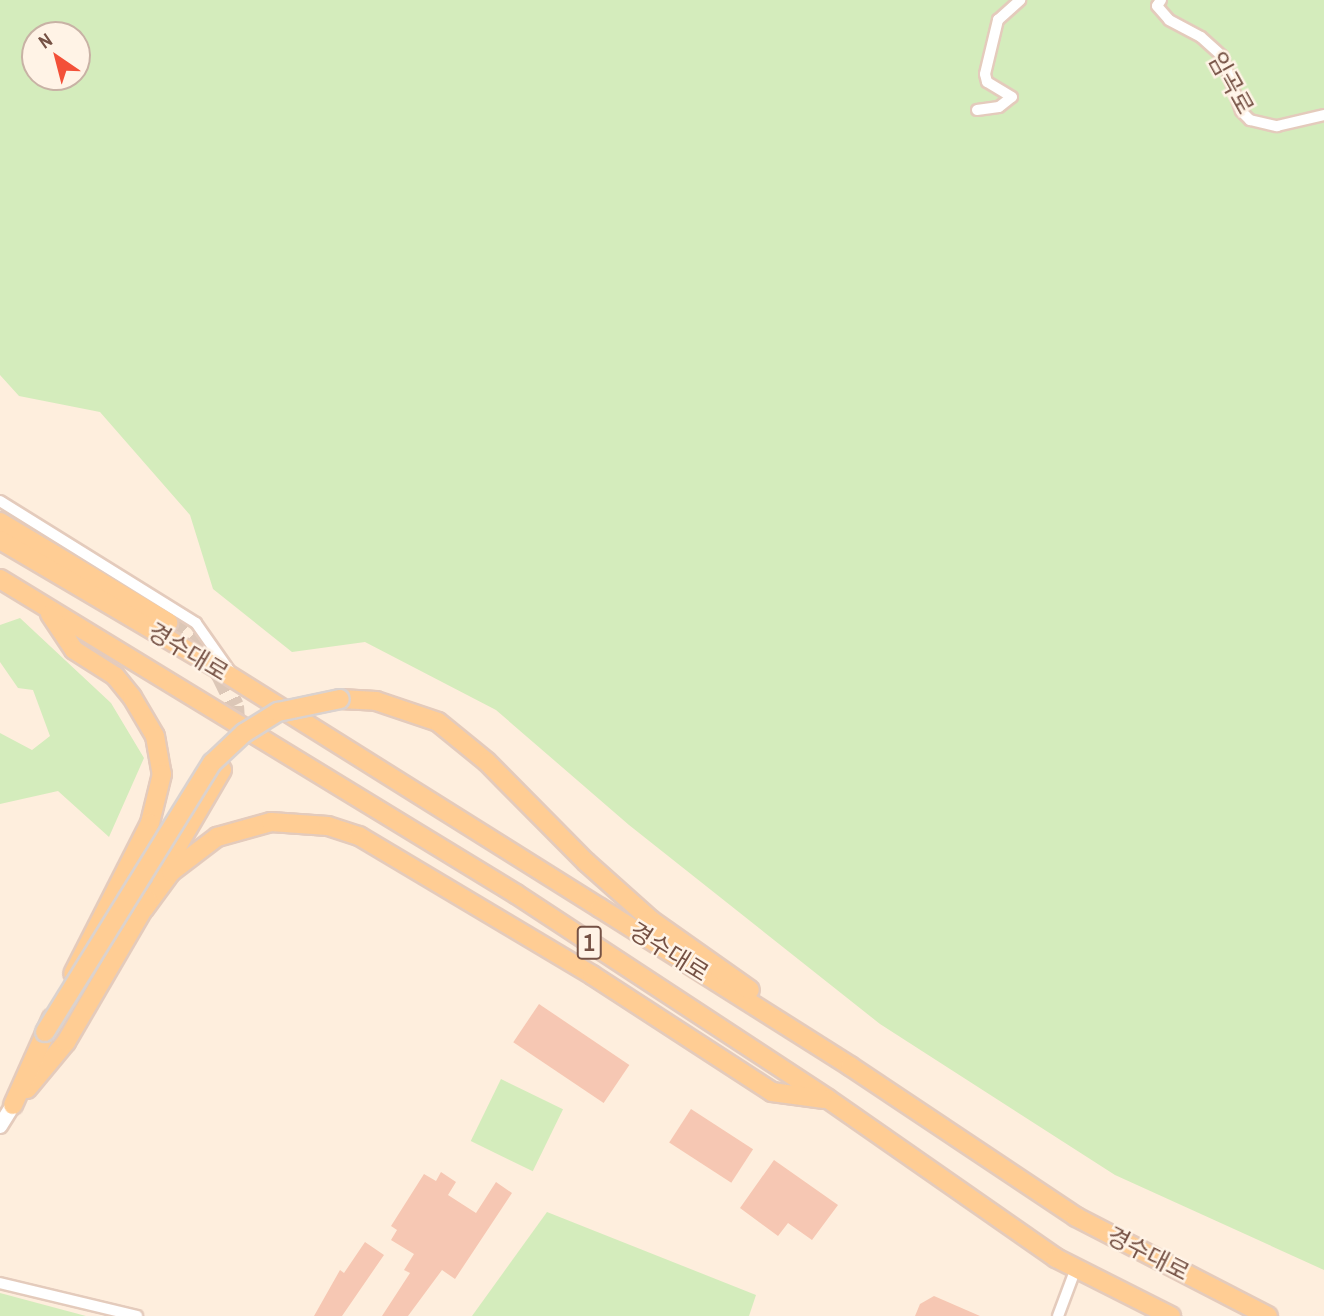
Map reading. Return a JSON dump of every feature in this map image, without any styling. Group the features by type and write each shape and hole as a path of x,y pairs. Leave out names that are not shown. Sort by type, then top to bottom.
{"main road":[{"path":"0,522 168,622"},
{"name":"경수대로","path":"0,540 237,681 850,1066 1076,1217 1268,1316"},
{"name":"경수대로","path":"2,584 47,608 516,894 828,1099 1076,1268 1171,1316"},
{"path":"13,1105 45,1032 160,795 160,752 150,724 115,676 74,650 47,608"},
{"path":"45,1032 212,763 244,733 278,712 340,699 376,701 438,722 487,762 586,862 651,920 850,1066"},
{"path":"13,1105 66,1042 222,769"},
{"path":"144,909 171,872 216,837 271,822 328,826 359,836 592,975 772,1092 828,1099"}],"street":[{"path":"977,110 999,107 1012,97 986,82 985,74 998,20 1020,0"},
{"name":"임곡로","path":"1161,0 1157,6 1169,20 1201,37 1222,56 1241,111 1250,121 1277,126 1324,115"},
{"path":"0,501 196,623 237,681"},
{"path":"0,1126 13,1105"},
{"path":"1058,1316 1076,1268"},
{"path":"0,1283 137,1316"}],"green space":[{"path":"0,0 1324,0 1324,1270 1115,1175 880,1024 629,825 496,710 365,642 292,652 213,589 190,515 100,412 19,396 0,375"},
{"path":"20,618 111,703 144,758 109,837 58,791 0,804 0,733 32,750 50,736 33,690 18,688 0,662 0,625"},
{"path":"501,1079 563,1109 533,1171 471,1141"},
{"path":"547,1212 756,1295 749,1316 472,1316"},
{"path":"0,1293 86,1316 0,1316"}],"building":[{"path":"539,1004 629,1065 604,1103 513,1042"},
{"path":"691,1109 753,1149 731,1183 669,1143"},
{"path":"774,1160 838,1205 812,1240 788,1223 778,1236 740,1208"},
{"path":"441,1172 456,1182 448,1195 476,1213 496,1182 512,1193 455,1279 442,1270 408,1316 382,1316 410,1273 404,1270 414,1254 391,1240 397,1230 391,1226 424,1174 436,1181"},
{"path":"365,1242 384,1255 342,1316 314,1316 340,1270 344,1273"},
{"path":"934,1296 980,1316 915,1316 920,1304"}],"tunnel":[{"path":"168,622 201,649 220,675 235,706 237,734"}]}
